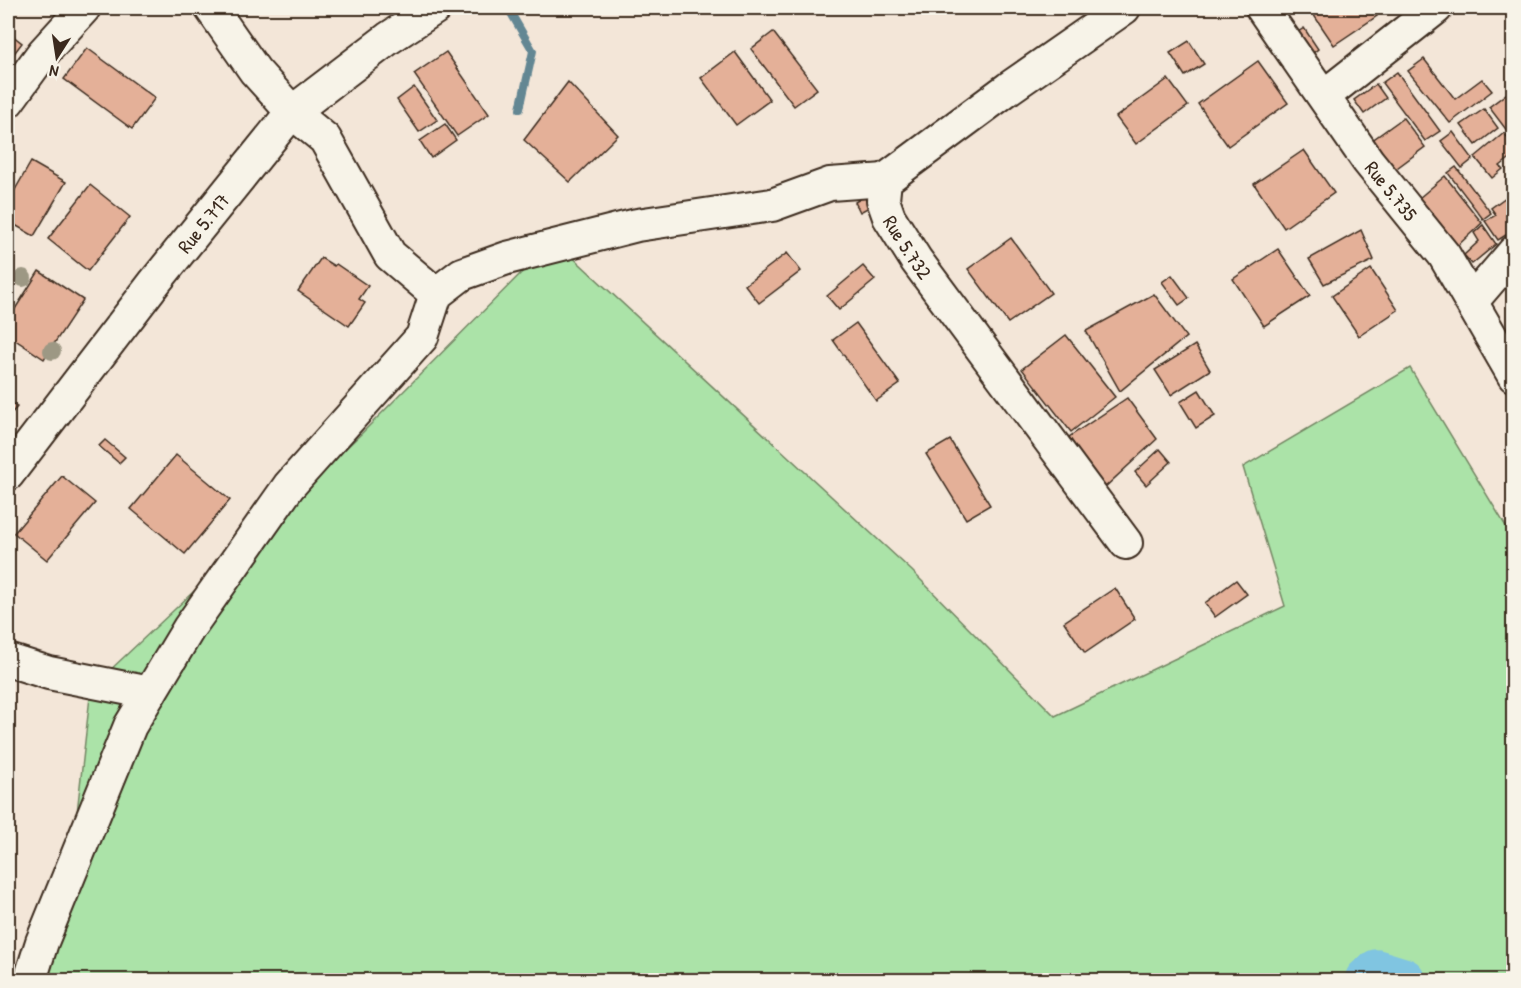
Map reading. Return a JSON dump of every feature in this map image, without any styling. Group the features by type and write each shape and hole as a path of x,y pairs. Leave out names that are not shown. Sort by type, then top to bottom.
{"street":[{"path":"8,101 43,53 84,8"},
{"path":"211,8 234,45 292,112 325,139 390,255 436,294"},
{"name":"Rue 5.717","path":"8,474 155,282 292,112 389,38 435,8"},
{"path":"30,981 42,942 130,726 189,628 289,486 422,337 436,294 462,274 507,258 626,227 772,205 830,184 885,180 1124,8"},
{"name":"Rue 5.735","path":"1262,8 1368,161 1444,255 1514,376"},
{"path":"1324,96 1436,8"},
{"name":"Rue 5.732","path":"885,180 883,200 886,209 916,260 1126,543"},
{"path":"1472,301 1514,252"},
{"path":"8,660 49,673 150,693"}],"green space":[{"path":"554,240 912,571 1055,716 1285,606 1243,467 1410,368 1513,538 1513,980 45,980 68,893 91,688 361,434"}],"building":[{"path":"1309,8 1371,8 1377,16 1334,45"},
{"path":"1304,28 1318,49 1307,58 1292,36"},
{"path":"8,32 22,43 9,60 8,59"},
{"path":"773,32 817,89 794,106 751,49"},
{"path":"1189,41 1204,64 1185,76 1170,53"},
{"path":"87,48 155,98 132,129 64,79"},
{"path":"446,52 489,114 457,136 414,74"},
{"path":"735,52 770,100 736,125 701,78"},
{"path":"1424,59 1455,99 1482,79 1492,91 1450,123 1408,71"},
{"path":"1258,61 1288,103 1228,146 1198,104"},
{"path":"1397,72 1440,131 1425,141 1382,83"},
{"path":"1168,79 1188,106 1136,144 1116,117"},
{"path":"568,82 618,135 570,182 524,140"},
{"path":"1376,84 1386,98 1364,114 1354,100"},
{"path":"414,87 437,120 419,132 397,100"},
{"path":"1514,88 1514,128 1508,132 1489,107"},
{"path":"1484,109 1498,128 1476,145 1461,125"},
{"path":"1403,118 1425,147 1386,176 1364,146"},
{"path":"445,124 456,140 431,158 420,141"},
{"path":"1453,132 1473,159 1462,168 1441,141"},
{"path":"1504,133 1514,145 1514,155 1500,166 1503,169 1492,178 1475,157"},
{"path":"1304,150 1334,193 1284,228 1254,184"},
{"path":"31,162 66,182 34,236 8,221 8,202"},
{"path":"1456,167 1491,213 1483,219 1448,173"},
{"path":"1445,176 1482,223 1454,249 1412,204"},
{"path":"90,185 130,217 88,271 48,239"},
{"path":"867,195 873,205 860,212 855,202"},
{"path":"1506,197 1514,209 1514,230 1498,240 1485,221 1496,215 1491,208"},
{"path":"1483,225 1496,244 1472,264 1464,255 1479,241 1474,233"},
{"path":"1361,230 1374,260 1324,284 1309,259"},
{"path":"1011,238 1051,293 1008,323 968,269"},
{"path":"1278,249 1310,296 1264,326 1233,279"},
{"path":"787,253 801,271 759,303 745,285"},
{"path":"321,258 334,266 336,264 368,286 359,299 365,303 349,326 298,291"},
{"path":"863,266 875,280 839,310 827,296"},
{"path":"1371,269 1398,310 1359,336 1332,296"},
{"path":"8,271 14,276 8,284"},
{"path":"39,271 83,300 44,359 8,335 8,320"},
{"path":"1172,275 1189,298 1179,305 1162,282"},
{"path":"1154,294 1186,337 1120,391 1086,331"},
{"path":"856,323 900,384 876,401 833,340"},
{"path":"1066,335 1115,397 1071,432 1022,369"},
{"path":"1195,345 1210,370 1171,395 1155,370"},
{"path":"1199,390 1215,416 1196,428 1180,402"},
{"path":"1127,398 1157,439 1103,489 1069,437"},
{"path":"8,399 17,407 8,417"},
{"path":"105,440 125,457 119,463 99,446"},
{"path":"950,440 990,505 966,519 926,454"},
{"path":"1160,449 1171,462 1146,485 1135,472"},
{"path":"176,455 230,500 185,554 131,509"},
{"path":"62,476 95,503 47,560 14,533"},
{"path":"1236,580 1247,594 1215,617 1205,603"},
{"path":"1115,588 1135,619 1085,653 1064,622"}],"waterway":[{"path":"508,8 533,51 520,109"},
{"path":"1367,980 1377,972 1403,980"}]}
